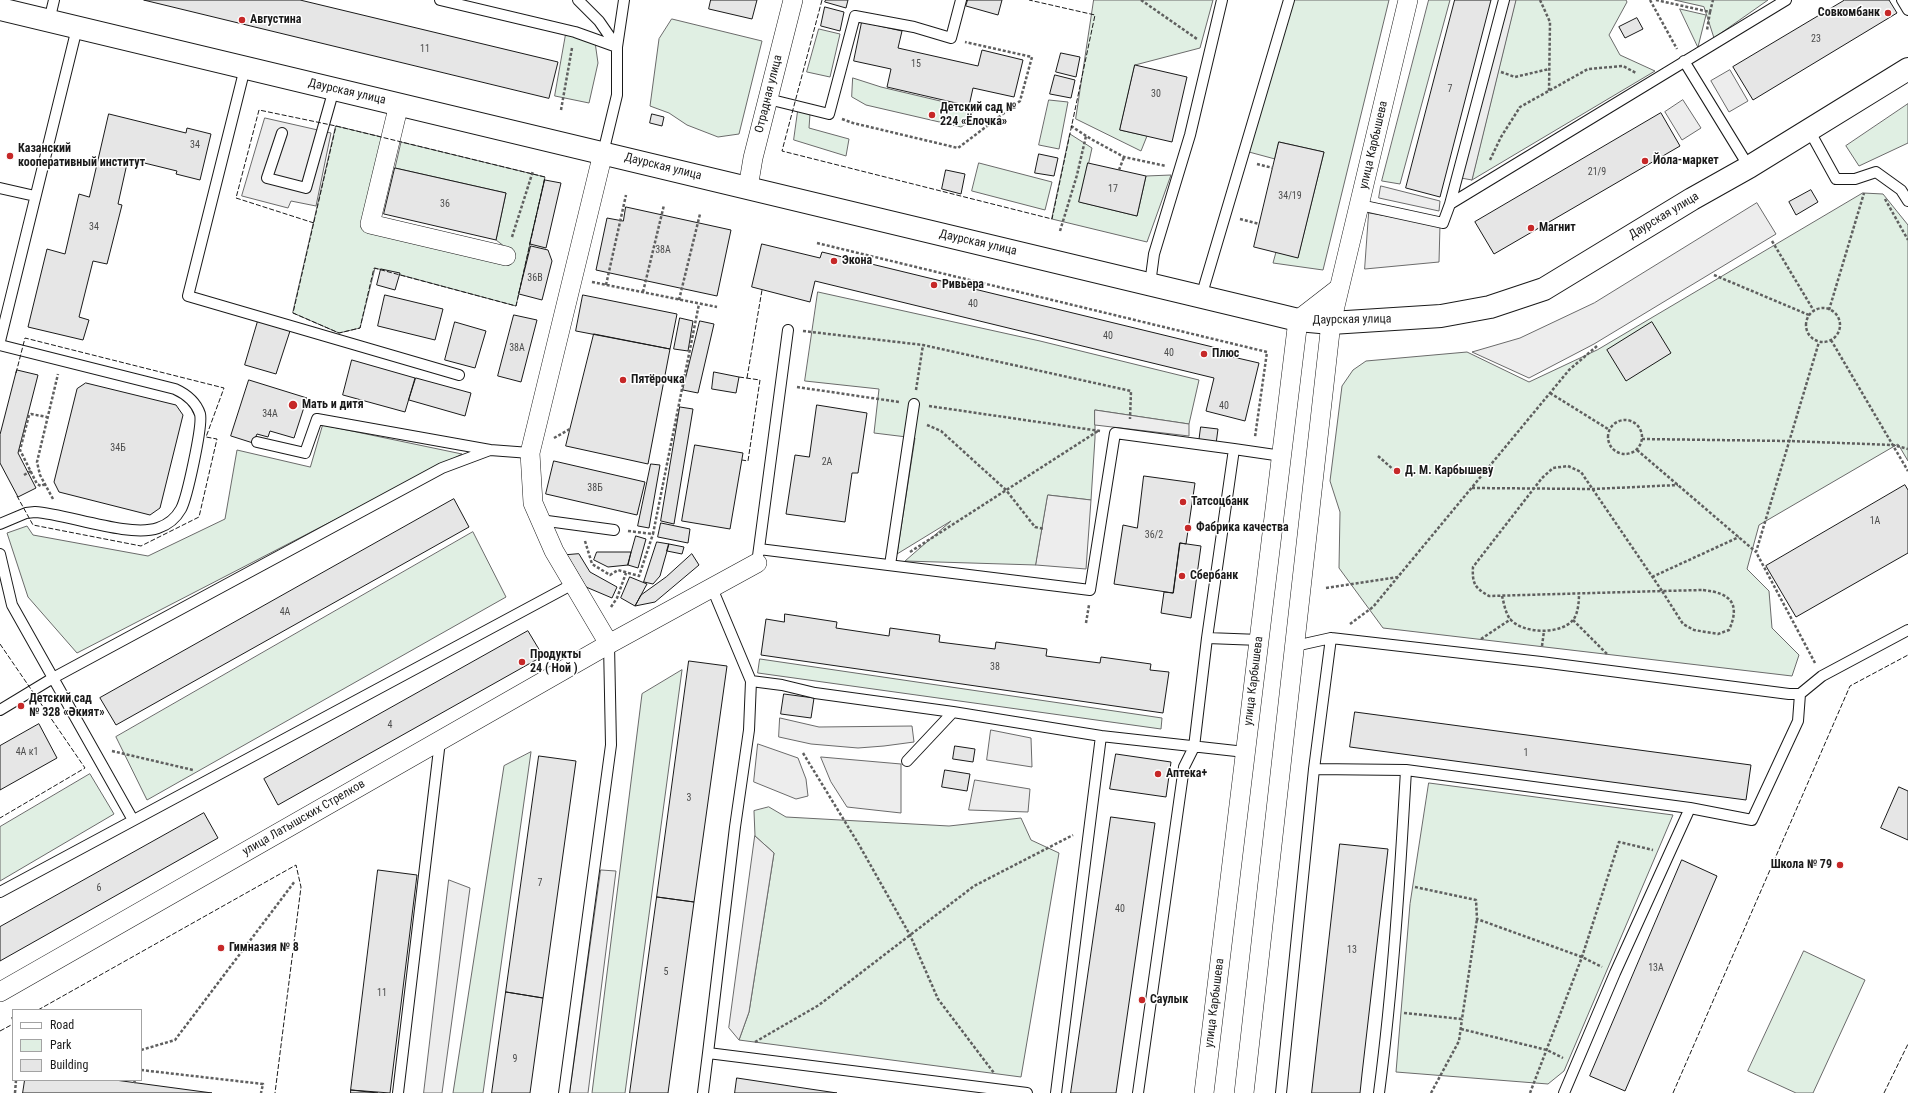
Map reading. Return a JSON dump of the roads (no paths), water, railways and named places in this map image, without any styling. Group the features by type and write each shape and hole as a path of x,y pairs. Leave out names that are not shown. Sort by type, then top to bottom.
{"street":[{"name":"Отрадная улица","path":"748,188 753,158 792,0"},
{"name":"улица Карбышева","path":"1244,1093 1331,322 1338,289 1360,206 1408,0"},
{"name":"Даурская улица","path":"0,9 1200,297 1298,320 1331,322 1442,316 1490,307 1544,289 1908,69"},
{"path":"399,104 370,224 506,256"},
{"path":"603,153 530,453 533,503 540,520 554,551 609,644"},
{"path":"1298,320 1338,289"},
{"name":"улица Карбышева","path":"1204,1093 1298,320"},
{"name":"улица Латышских Стрелков","path":"0,992 609,644 712,588 758,556"}],"lane":[{"path":"49,21 54,0"},
{"path":"440,0 575,32 617,47"},
{"path":"578,0 599,21 617,47"},
{"path":"603,153 617,95 617,47 624,0"},
{"path":"768,99 829,114 855,16 914,28 951,38 961,0"},
{"path":"1150,284 1154,254 1190,134 1222,0"},
{"path":"1200,297 1289,0"},
{"path":"1360,206 1443,223 1450,204 1504,0"},
{"path":"1450,204 1786,0"},
{"path":"1902,0 1908,10"},
{"path":"0,341 77,28"},
{"path":"1684,61 1748,167"},
{"path":"245,68 188,296 459,374"},
{"path":"282,133 267,178 306,188 334,89"},
{"path":"1809,130 1836,179 1855,179 1876,172 1905,191 1908,201"},
{"path":"0,188 35,196"},
{"path":"788,330 758,556 890,565 1090,590 1115,433 1234,448 1282,456"},
{"path":"0,345 183,392 196,406 201,424 181,508 167,523 151,530 135,531 30,512 0,524"},
{"path":"890,565 914,404"},
{"path":"257,442 305,453 316,419 490,450 530,453"},
{"path":"1138,1093 1184,768 1194,747 1207,638 1234,448"},
{"path":"0,710 53,678 442,468 490,450"},
{"path":"540,520 614,530"},
{"path":"0,554 12,605 132,820"},
{"path":"0,892 573,584"},
{"path":"703,1093 735,827 749,730 751,681 712,588"},
{"path":"1295,646 1331,638 1788,694 1800,694 1822,676 1908,630"},
{"path":"1207,638 1260,640"},
{"path":"1281,1093 1314,769 1331,638"},
{"path":"564,1093 611,745 609,644"},
{"path":"751,681 782,685 815,694 953,712 1101,736 1246,752"},
{"path":"1314,769 1406,770 1690,808 1752,820 1798,721 1800,694"},
{"path":"907,760 953,712"},
{"path":"1056,1093 1091,826 1101,736"},
{"path":"398,1093 440,741"},
{"path":"1380,1093 1390,1011 1400,884 1406,770"},
{"path":"1564,1093 1615,973 1690,808"},
{"path":"708,1053 1027,1093"}],"place":[{"name":"Совкомбанк","path":"1888,13"},
{"name":"Августина","path":"242,20"},
{"name":"Детский сад № 224 «Ёлочка»","path":"932,115"},
{"name":"Казанский кооперативный институт","path":"10,156"},
{"name":"Йола-маркет","path":"1645,161"},
{"name":"Магнит","path":"1531,228"},
{"name":"Экона","path":"834,261"},
{"name":"Ривьера","path":"934,285"},
{"name":"Плюс","path":"1204,354"},
{"name":"Пятёрочка","path":"623,380"},
{"name":"Мать и дитя","path":"293,405"},
{"name":"Д. М. Карбышеву","path":"1397,471"},
{"name":"Татсоцбанк","path":"1183,502"},
{"name":"Фабрика качества","path":"1188,528"},
{"name":"Сбербанк","path":"1182,576"},
{"name":"Продукты 24 ( Ной )","path":"522,662"},
{"name":"Детский сад № 328 «Әкият»","path":"21,706"},
{"name":"Аптека+","path":"1158,774"},
{"name":"Школа № 79","path":"1840,865"},
{"name":"Гимназия № 8","path":"221,948"},
{"name":"Саулык","path":"1142,1000"}]}
